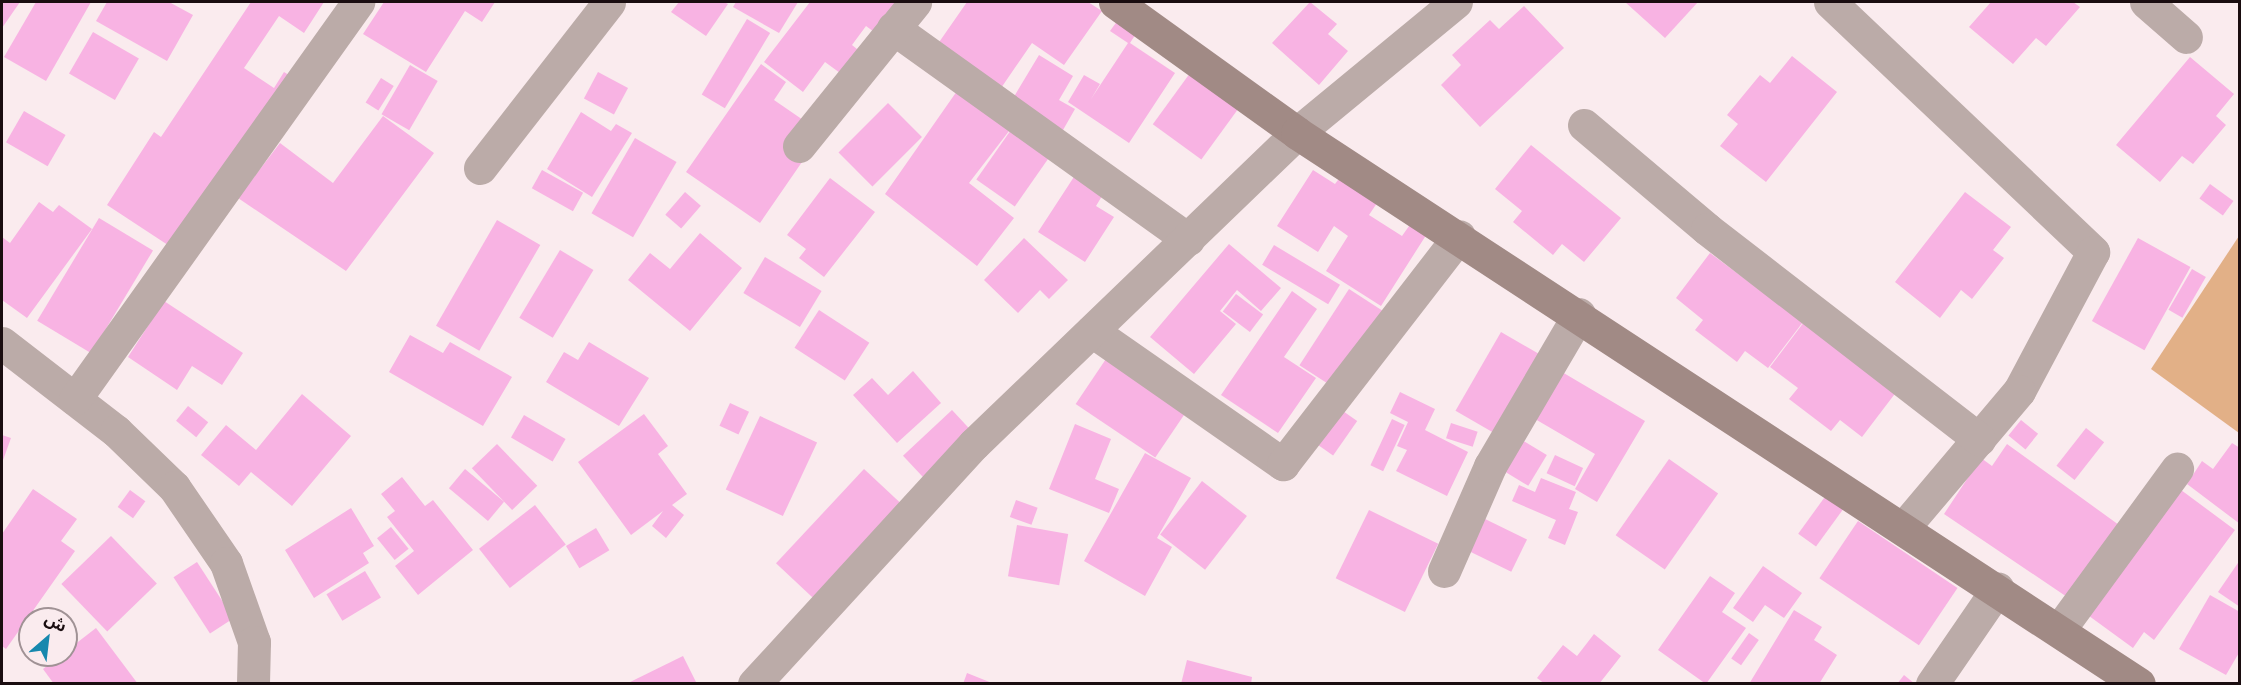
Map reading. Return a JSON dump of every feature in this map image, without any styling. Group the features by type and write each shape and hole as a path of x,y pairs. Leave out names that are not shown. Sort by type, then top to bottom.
{"street":[{"path":"75,399 358,2"},
{"path":"480,168 609,2"},
{"path":"799,146 915,2"},
{"path":"1115,2 1297,133 1905,526 2139,684"},
{"path":"754,684 975,444 1297,133 1456,2"},
{"path":"1830,2 2092,252 2019,391 1905,526"},
{"path":"2146,2 2186,37"},
{"path":"893,28 1188,238"},
{"path":"1584,125 1707,229 1979,439"},
{"path":"1092,331 1283,464 1459,236"},
{"path":"1444,571 1490,466 1579,314"},
{"path":"2,343 75,399 174,487 226,563 254,642 253,684"},
{"path":"2059,630 2177,469"},
{"path":"1932,684 1998,588"}],"shaded area":[{"path":"2239,236 2239,433 2151,369"}],"building":[{"path":"2,2 20,2 2,28"},
{"path":"36,2 91,2 46,81 4,57"},
{"path":"107,2 169,2 193,15 167,61 96,21"},
{"path":"251,2 324,2 304,33 279,16 244,68 274,88 284,72 292,77 177,251 107,205 154,132 161,137"},
{"path":"384,2 495,2 482,22 465,11 426,72 363,34"},
{"path":"679,2 724,2 728,4 706,36 671,12"},
{"path":"736,2 798,2 779,33 733,7"},
{"path":"810,2 926,2 893,46 866,26 852,45 868,58 851,81 825,62 803,92 764,62"},
{"path":"967,2 1088,2 1102,11 1064,65 1032,43 999,91 935,48"},
{"path":"1310,2 1337,24 1328,34 1348,51 1319,85 1272,43"},
{"path":"1625,2 1698,2 1665,38"},
{"path":"1991,2 2073,2 2080,7 2046,46 2036,38 2013,64 1969,27"},
{"path":"1524,6 1564,48 1480,127 1441,85 1461,65 1452,55 1490,20 1499,29"},
{"path":"1123,13 1141,26 1130,43 1175,73 1129,143 1068,102 1084,75 1100,84 1091,99 1128,43 1110,31"},
{"path":"747,19 770,33 725,108 702,94"},
{"path":"93,32 139,58 115,100 69,74"},
{"path":"1039,55 1073,76 1059,100 1075,109 1063,130 1012,100"},
{"path":"1792,56 1837,92 1766,182 1720,146 1738,124 1727,115 1760,75 1770,83"},
{"path":"2190,57 2234,94 2216,116 2226,125 2193,164 2182,156 2160,182 2116,145"},
{"path":"1201,58 1250,93 1201,160 1153,124"},
{"path":"761,64 786,82 774,100 822,133 760,223 686,172"},
{"path":"410,65 438,81 409,130 382,114"},
{"path":"598,72 628,88 614,114 584,98"},
{"path":"381,78 394,86 378,111 366,103"},
{"path":"964,81 1016,122 969,183 1014,218 977,266 885,194"},
{"path":"888,103 922,137 872,186 839,152"},
{"path":"24,111 66,135 48,166 6,142"},
{"path":"581,112 611,131 616,124 632,133 592,197 547,169"},
{"path":"383,116 434,153 346,271 238,198 280,143 333,183"},
{"path":"1013,127 1052,154 1015,206 976,179"},
{"path":"635,138 677,162 633,237 592,213"},
{"path":"1531,145 1621,218 1584,262 1562,244 1553,255 1513,222 1522,211 1495,189"},
{"path":"1083,163 1111,181 1096,206 1114,217 1085,262 1038,232"},
{"path":"542,170 583,193 573,211 532,188"},
{"path":"1313,170 1335,184 1341,176 1379,200 1369,215 1402,236 1414,219 1430,229 1381,306 1326,271 1348,236 1334,226 1318,252 1277,226"},
{"path":"830,178 875,212 824,277 799,258 806,249 787,235"},
{"path":"2210,184 2233,201 2223,216 2199,199"},
{"path":"685,192 701,206 681,228 665,215"},
{"path":"1965,192 2011,227 1993,250 2004,258 1972,299 1961,290 1940,318 1895,282"},
{"path":"39,202 53,212 59,205 92,229 27,318 2,300 2,237 10,243"},
{"path":"99,218 153,250 91,353 37,321"},
{"path":"497,220 540,245 479,351 436,326"},
{"path":"700,233 742,268 690,331 628,280 650,253 670,269"},
{"path":"1024,238 1068,280 1049,299 1040,290 1018,313 984,280"},
{"path":"2138,238 2190,267 2144,350 2092,321"},
{"path":"1229,244 1281,288 1261,311 1237,290 1220,311 1236,324 1194,374 1150,337"},
{"path":"1274,245 1340,285 1328,304 1262,265"},
{"path":"560,250 593,270 553,338 519,318"},
{"path":"1710,253 1803,322 1768,368 1745,351 1737,362 1695,330 1703,320 1676,298"},
{"path":"765,257 822,291 800,327 743,293"},
{"path":"2192,269 2206,277 2182,318 2168,310"},
{"path":"1349,289 1388,314 1338,390 1299,365"},
{"path":"1292,291 1317,309 1284,357 1316,378 1278,433 1221,395"},
{"path":"1236,294 1263,314 1250,332 1223,312"},
{"path":"164,301 243,353 222,385 192,366 177,390 128,357"},
{"path":"819,310 869,343 845,380 794,348"},
{"path":"1804,322 1897,391 1862,437 1840,420 1831,431 1789,399 1798,388 1770,367"},
{"path":"1501,332 1547,358 1501,437 1456,411"},
{"path":"410,335 443,353 450,342 512,377 483,426 389,372"},
{"path":"589,342 649,378 619,426 546,382 564,352 578,360"},
{"path":"1112,350 1192,404 1155,458 1076,404"},
{"path":"913,371 941,403 897,443 853,395 872,378 888,395"},
{"path":"1562,372 1645,421 1597,502 1575,489 1595,454 1535,419"},
{"path":"1400,392 1435,409 1425,430 1468,452 1447,496 1396,471 1407,450 1397,446 1408,422 1390,413"},
{"path":"302,394 351,436 292,506 251,472 239,486 201,455 226,425 256,450"},
{"path":"730,403 749,412 738,435 719,426"},
{"path":"188,406 208,422 196,437 176,421"},
{"path":"1340,409 1357,421 1333,455 1316,443"},
{"path":"952,410 983,443 934,489 903,456"},
{"path":"644,414 668,446 658,454 687,494 672,505 684,515 666,538 652,526 663,511 631,535 578,462"},
{"path":"524,415 566,439 553,462 511,438"},
{"path":"760,416 817,443 783,516 726,489"},
{"path":"1392,419 1405,425 1383,471 1370,465"},
{"path":"2021,420 2038,434 2026,449 2008,436"},
{"path":"1451,423 1478,432 1473,447 1446,438"},
{"path":"1075,424 1111,439 1095,479 1119,489 1109,513 1049,489"},
{"path":"2086,428 2104,442 2075,480 2056,466"},
{"path":"2,435 11,438 2,463"},
{"path":"1522,440 1547,455 1528,486 1503,471"},
{"path":"2232,443 2240,448 2240,524 2187,484 2202,461 2213,469"},
{"path":"497,444 537,486 512,510 472,468"},
{"path":"2007,444 2119,525 2070,599 1944,514 1981,458 1992,466"},
{"path":"1145,453 1191,478 1157,538 1172,547 1145,596 1084,561"},
{"path":"1555,455 1583,468 1575,486 1547,473"},
{"path":"1669,459 1718,493 1665,570 1616,535"},
{"path":"465,469 504,502 488,521 449,488"},
{"path":"864,469 912,513 824,608 776,563"},
{"path":"402,477 425,506 433,500 473,550 418,595 395,566 414,551 387,517 395,511 381,494"},
{"path":"1541,478 1576,492 1569,509 1578,512 1565,545 1548,538 1556,520 1512,501 1519,485 1535,492"},
{"path":"1202,481 1247,516 1205,570 1160,535"},
{"path":"2177,487 2235,530 2154,640 2144,632 2133,648 2085,613"},
{"path":"33,489 77,519 61,541 75,551 36,607 18,607 18,632 6,649 2,646 2,534"},
{"path":"130,490 145,501 133,518 118,507"},
{"path":"1827,494 1845,507 1816,547 1798,534"},
{"path":"1016,500 1038,508 1031,525 1010,517"},
{"path":"535,505 566,544 510,588 479,549"},
{"path":"351,508 374,546 363,553 369,563 314,598 285,550"},
{"path":"1369,510 1438,544 1405,612 1336,578"},
{"path":"1483,518 1527,539 1511,572 1467,550"},
{"path":"1858,521 1957,588 1919,645 1819,578"},
{"path":"1017,525 1068,534 1059,585 1008,576"},
{"path":"391,527 409,549 395,560 377,538"},
{"path":"596,528 609,550 579,568 566,546"},
{"path":"111,536 157,583 107,631 61,584"},
{"path":"2240,560 2240,607 2218,592"},
{"path":"197,562 233,618 210,633 174,577"},
{"path":"1763,566 1802,593 1784,618 1765,605 1753,622 1733,608"},
{"path":"365,571 381,598 342,621 326,594"},
{"path":"1710,576 1735,593 1722,612 1746,628 1706,684 1658,650"},
{"path":"2210,595 2240,612 2240,651 2226,675 2179,649"},
{"path":"1794,610 1822,627 1814,640 1837,655 1819,684 1749,684"},
{"path":"96,628 138,684 54,684 43,669 46,667 78,667 78,642"},
{"path":"1749,633 1759,640 1741,665 1731,658"},
{"path":"1594,634 1621,656 1599,684 1545,684 1537,678 1563,645 1577,656"},
{"path":"683,656 697,684 626,684"},
{"path":"1187,660 1252,677 1251,684 1181,684"},
{"path":"967,673 992,683 992,684 963,684"},
{"path":"1904,675 1915,684 1897,684"}]}
